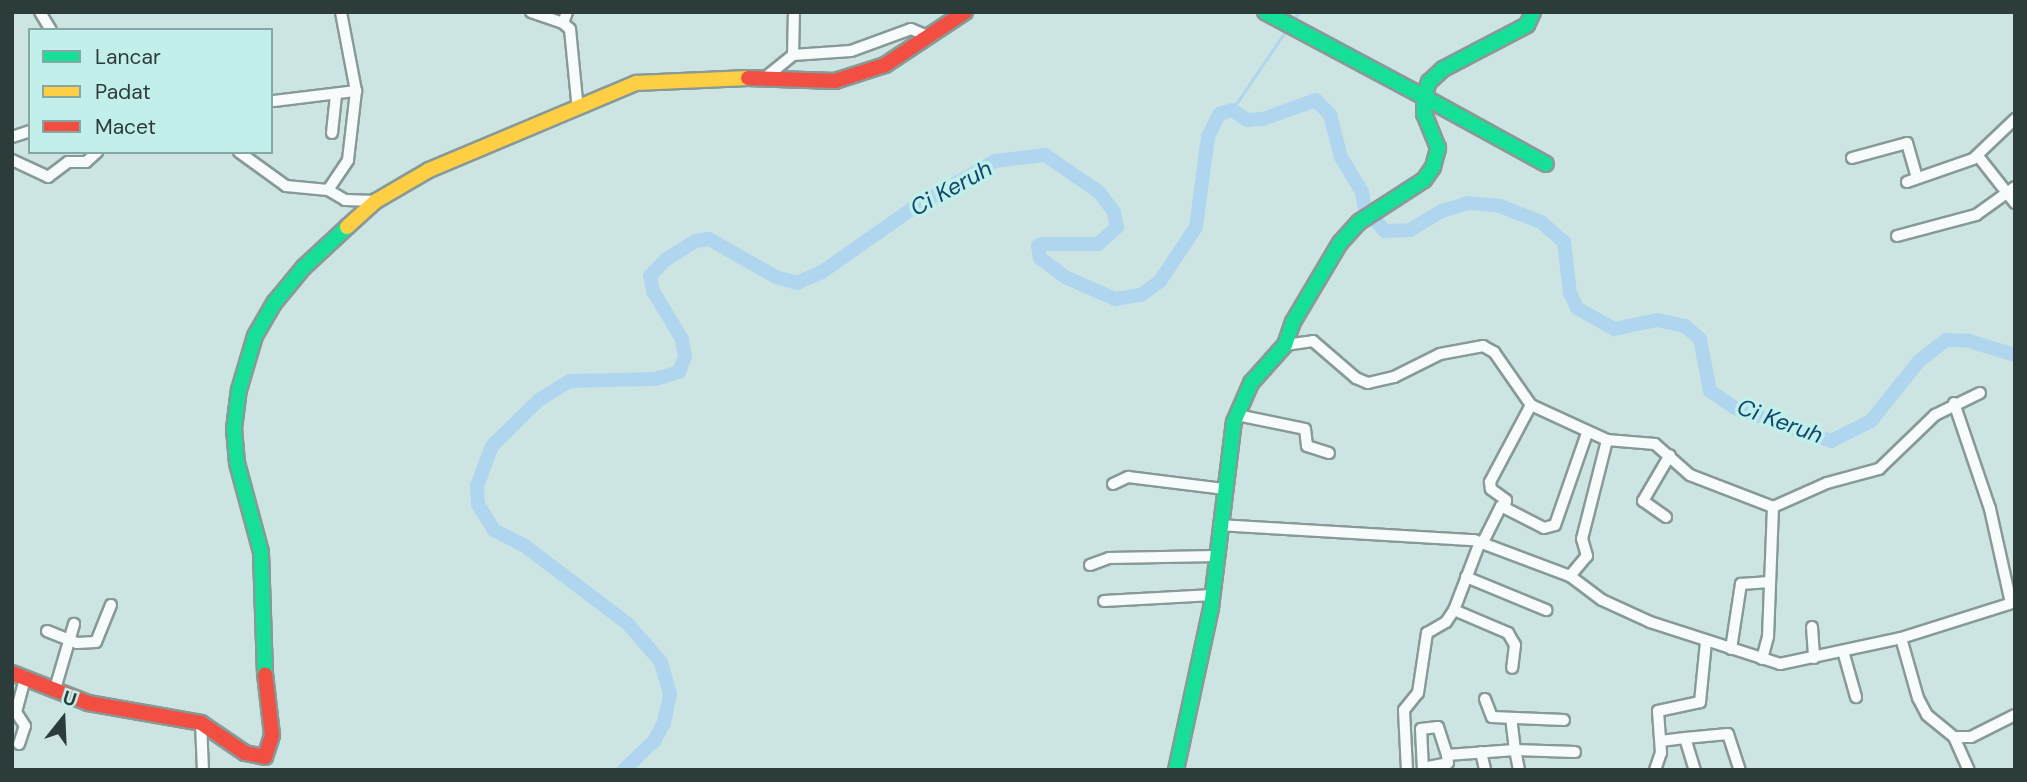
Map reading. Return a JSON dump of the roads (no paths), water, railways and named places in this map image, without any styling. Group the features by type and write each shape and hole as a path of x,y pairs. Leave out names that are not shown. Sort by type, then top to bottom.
{"street":[{"path":"40,12 50,28"},
{"path":"328,190 348,160 356,91 341,12"},
{"path":"531,12 565,18 573,37 577,100 584,107"},
{"path":"793,55 794,12"},
{"path":"19,744 25,726 16,712 19,676 93,704 201,723 245,753 259,758 268,752 272,735 265,690 261,552 235,446 239,390 255,336 275,302 304,267 376,201 429,170 648,80 766,77 835,81 885,65 965,12"},
{"path":"1265,12 1546,164"},
{"path":"1176,770 1213,595 1219,525 1237,415 1251,383 1285,345 1304,303 1340,243 1359,222 1424,180 1437,158 1424,114 1424,97 1429,82 1443,68 1527,25 1533,12"},
{"path":"766,77 793,55 851,51 911,29 930,37"},
{"path":"274,101 335,96 356,91"},
{"path":"331,133 335,96"},
{"path":"1852,158 1907,143 1912,180 1958,168 1978,156 2015,119"},
{"path":"12,160 48,177 68,162 86,162 95,154"},
{"path":"242,154 285,187 328,190 337,198 376,201"},
{"path":"1978,156 2011,191 2015,203"},
{"path":"1896,236 1976,215 2011,191"},
{"path":"1285,345 1313,341 1356,378 1368,383 1394,377 1440,354 1483,346 1494,352 1531,405 1607,440 1655,444 1690,475 1773,507 1827,483 1879,469 1908,438 1954,403 1980,393"},
{"path":"1219,525 1482,542 1570,576 1622,610 1706,642 1780,664 1902,638 2013,603 1990,509 1954,403"},
{"path":"1505,507 1506,500 1491,489 1490,482 1531,405"},
{"path":"1237,415 1305,429 1307,446 1329,453"},
{"path":"1406,770 1404,710 1418,693 1427,633 1446,622 1454,610 1499,506 1544,528 1555,525 1587,433"},
{"path":"1570,576 1587,556 1582,539 1607,440"},
{"path":"1666,517 1643,501 1670,455"},
{"path":"1113,484 1128,477 1225,489"},
{"path":"1762,659 1768,637 1773,507"},
{"path":"1090,565 1109,558 1216,556"},
{"path":"1466,577 1546,610"},
{"path":"1731,649 1741,584 1770,582"},
{"path":"1104,601 1213,595"},
{"path":"47,631 84,645 99,640 111,605"},
{"path":"1454,610 1508,633 1515,645 1512,668"},
{"path":"55,689 74,624"},
{"path":"1812,627 1814,658"},
{"path":"1902,638 1923,706 1954,737 1969,770"},
{"path":"1655,770 1661,741 1658,711 1702,698 1706,642"},
{"path":"1843,651 1856,697"},
{"path":"1485,699 1492,717 1564,720"},
{"path":"1954,737 1971,737 2015,715"},
{"path":"1511,719 1519,770"},
{"path":"201,723 203,770"},
{"path":"1451,761 1438,727 1421,729 1423,769 1451,761 1481,752 1575,752"},
{"path":"1661,741 1728,734 1740,770"},
{"path":"1685,738 1695,770"},
{"path":"1481,752 1485,770"}],"waterway":[{"path":"1293,21 1299,12"},
{"path":"1232,110 1287,29"},
{"name":"Ci Keruh","path":"624,770 654,741 664,723 670,694 661,662 628,624 525,546 494,530 478,504 477,486 492,446 539,400 570,381 655,379 679,372 685,356 682,339 653,291 650,276 665,260 696,241 709,239 776,277 797,283 822,272 913,208 995,161 1045,155 1099,192 1114,212 1117,227 1098,244 1042,244 1038,246 1040,258 1065,277 1115,299 1141,295 1160,281 1196,227 1208,137 1219,114 1232,110 1247,120 1263,119 1316,100 1330,115 1341,157 1362,192 1365,209 1385,231 1410,230 1442,211 1468,203 1500,206 1541,222 1564,242 1570,293 1577,308 1614,329 1657,320 1685,326 1700,339 1710,391 1735,408 1831,441 1871,421 1919,361 1946,340 1969,341 2015,355"}]}
